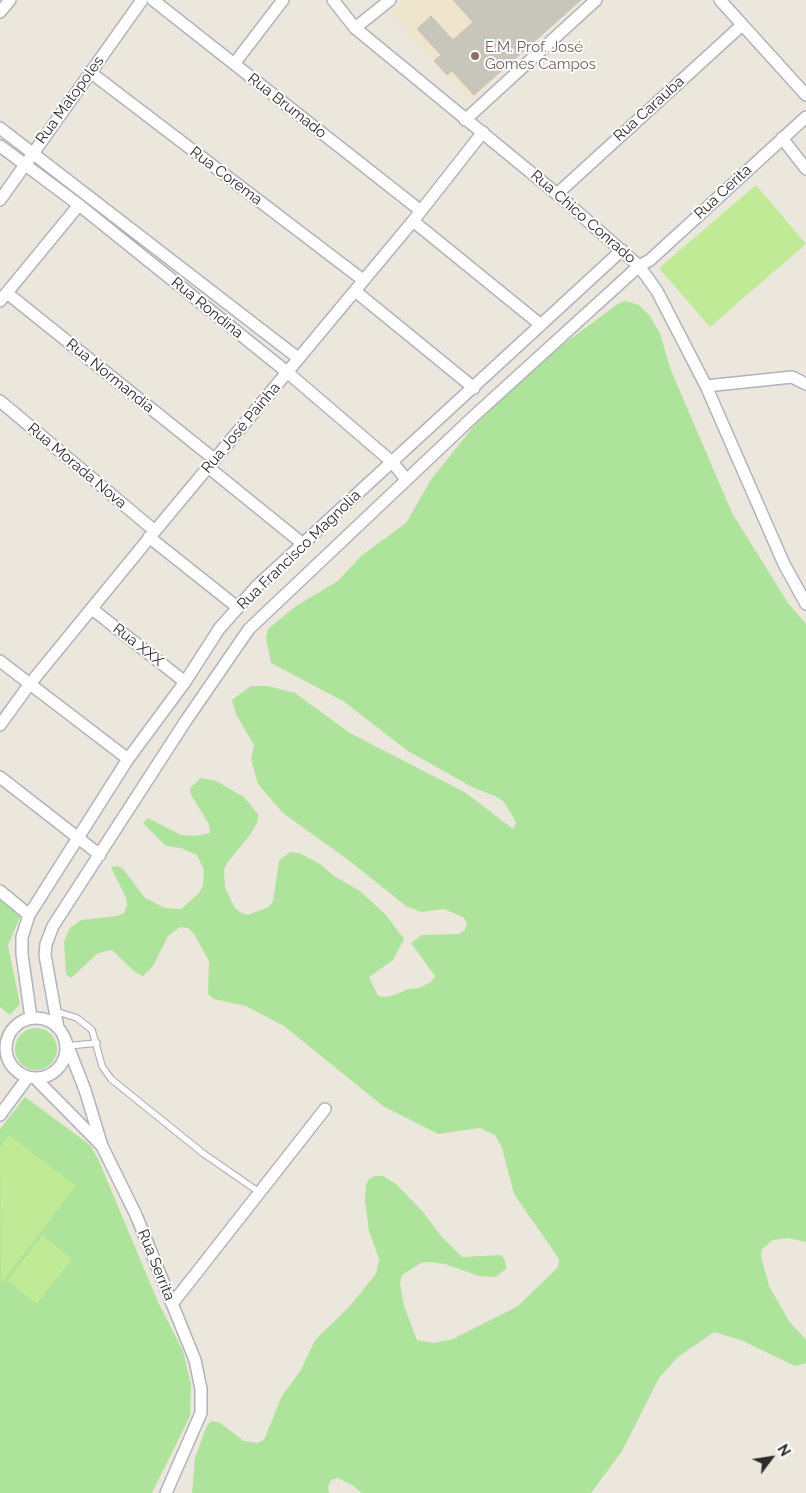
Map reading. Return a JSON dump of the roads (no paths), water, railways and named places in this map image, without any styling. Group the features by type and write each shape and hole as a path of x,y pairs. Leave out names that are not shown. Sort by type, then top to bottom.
{"street":[{"path":"0,12 10,0"},
{"name":"Rua Matopoles","path":"0,200 142,0"},
{"name":"Rua Brumado","path":"153,0 421,211"},
{"path":"234,64 283,0"},
{"name":"Rua Chico Conrado","path":"333,0 354,28 557,194 639,266 657,291 706,386 780,555 806,604"},
{"path":"354,28 390,0"},
{"path":"465,120 596,0"},
{"path":"720,0 806,95"},
{"name":"Rua Carauba","path":"557,194 742,25"},
{"name":"Rua Corema","path":"90,72 363,280"},
{"name":"Rua Cerita","path":"639,266 650,260 806,117"},
{"name":"Rua Rondina","path":"0,128 298,358"},
{"name":"Rua José Painha","path":"0,725 29,685 152,534 413,221 482,132"},
{"path":"782,138 806,169"},
{"name":"Rua Rondina","path":"0,146 79,204 287,372 392,462 406,478"},
{"path":"3,297 79,204"},
{"path":"413,221 541,325"},
{"name":"Rua Francisco Magnolia","path":"31,1018 22,954 22,937 29,915 128,759 185,682 219,629 237,607 303,544 622,250"},
{"name":"Rua Francisco Magnolia","path":"58,1028 46,966 46,944 53,926 195,706 249,629 406,478 639,266"},
{"path":"355,291 474,388"},
{"name":"Rua Normandia","path":"3,297 211,463 303,544"},
{"path":"706,386 792,377 806,384"},
{"name":"Rua Morada Nova","path":"0,401 237,607"},
{"name":"Rua XXX","path":"92,609 185,682"},
{"path":"0,661 128,759"},
{"path":"0,777 100,854"},
{"path":"0,891 29,915"},
{"path":"58,1028 50,1021 31,1018 5,1028 4,1058 13,1068 32,1078 102,1146"},
{"name":"Rua Serrita","path":"58,1028 85,1090 102,1146 136,1215 195,1360 202,1389 201,1413 166,1493"},
{"path":"0,1115 32,1078 49,1076 60,1066 66,1054 66,1043"},
{"path":"172,1304 325,1109"}],"lane":[{"path":"55,1011 78,1018 92,1030 102,1066 111,1080 204,1154 259,1192"},
{"path":"66,1043 97,1043"}],"place":[{"name":"E.M. Prof. José Gomes Campos","path":"475,56"}]}
